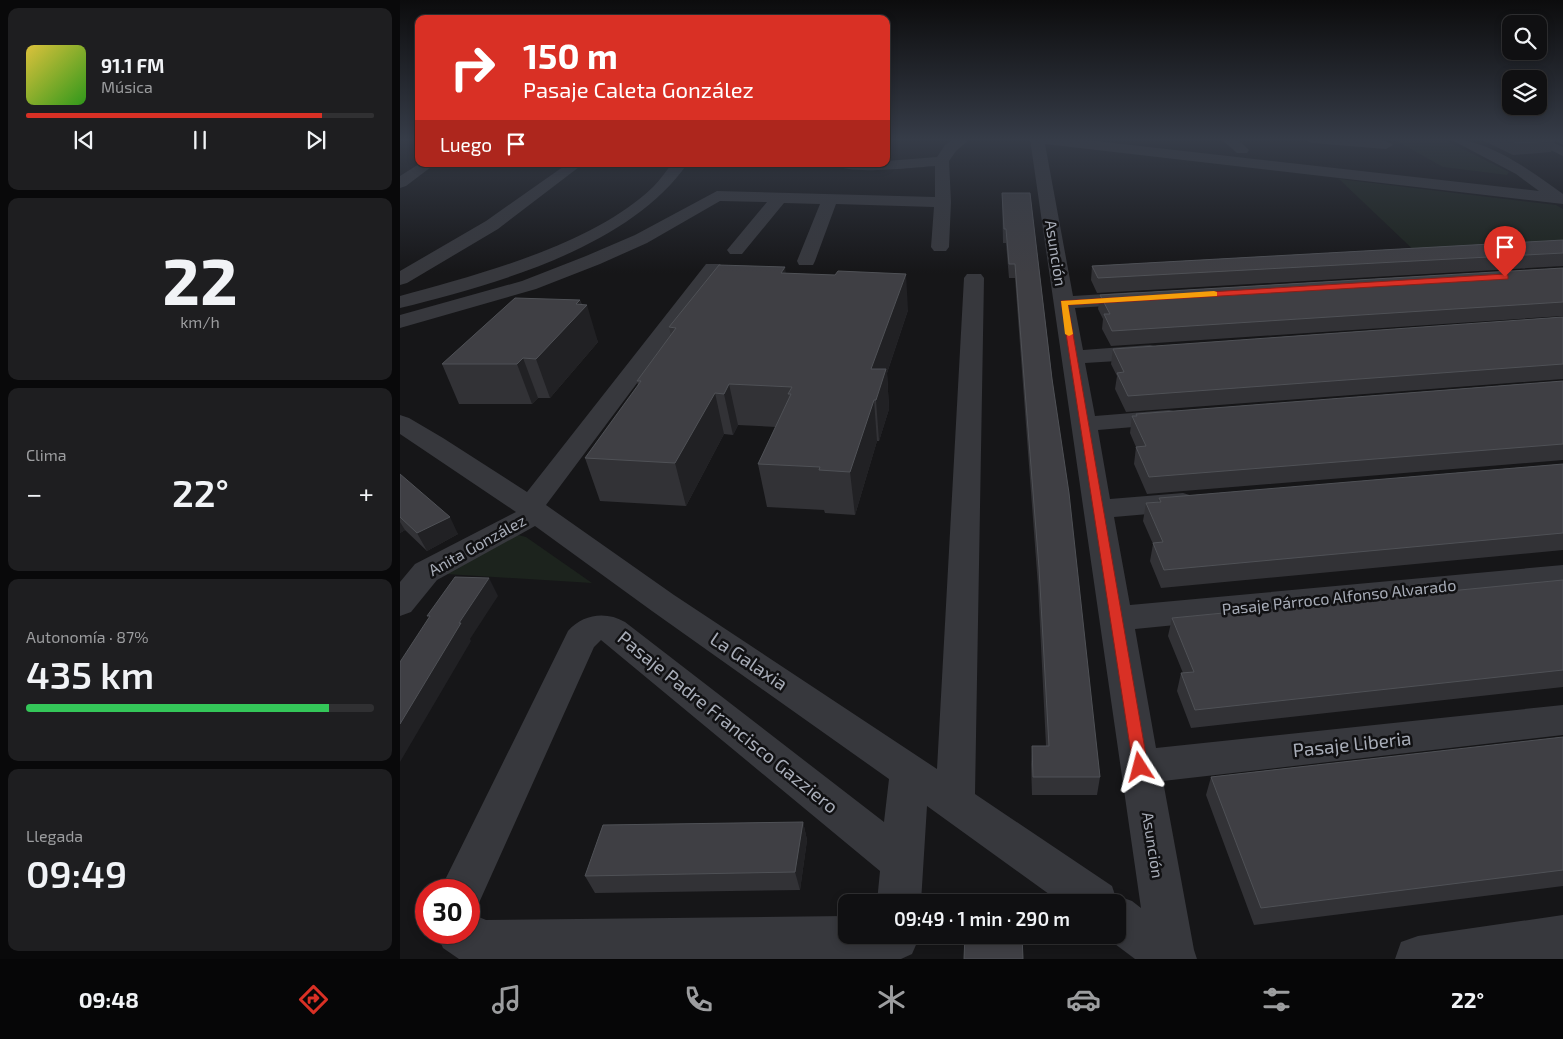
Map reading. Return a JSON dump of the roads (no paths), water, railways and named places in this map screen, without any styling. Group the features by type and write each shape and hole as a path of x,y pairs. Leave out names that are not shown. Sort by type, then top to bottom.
{"street":[{"path":"400,279 492,225 549,184"},
{"path":"400,302 519,264 600,230 631,213 649,200 666,184"},
{"path":"940,246 943,184"},
{"name":"Asunción","path":"1046,184 1172,958"},
{"path":"1450,184 1562,196"},
{"path":"1540,184 1562,196"},
{"path":"400,322 520,288 593,260 641,238 711,198 726,195 943,202"},
{"path":"736,250 780,197"},
{"path":"806,261 830,198"},
{"path":"534,510 713,268"},
{"path":"955,803 974,278"},
{"path":"1064,303 1152,298"},
{"path":"1073,357 1168,351"},
{"path":"1084,424 1191,416"},
{"name":"La Galaxia","path":"400,423 534,510 661,602 909,771 1085,894"},
{"path":"1098,509 1207,500"},
{"name":"Anita González","path":"400,604 426,572 534,510"},
{"name":"Pasaje Párroco Alfonso Alvarado","path":"1116,619 1563,576"},
{"name":"Pasaje Padre Francisco Gazziero","path":"467,879 580,640 589,631 603,627 613,631 901,861"},
{"name":"Pasaje Liberia","path":"1140,767 1563,720"},
{"path":"899,894 909,771"},
{"path":"1126,924 1172,958"},
{"path":"480,942 838,935"},
{"path":"1418,959 1563,938"}]}
